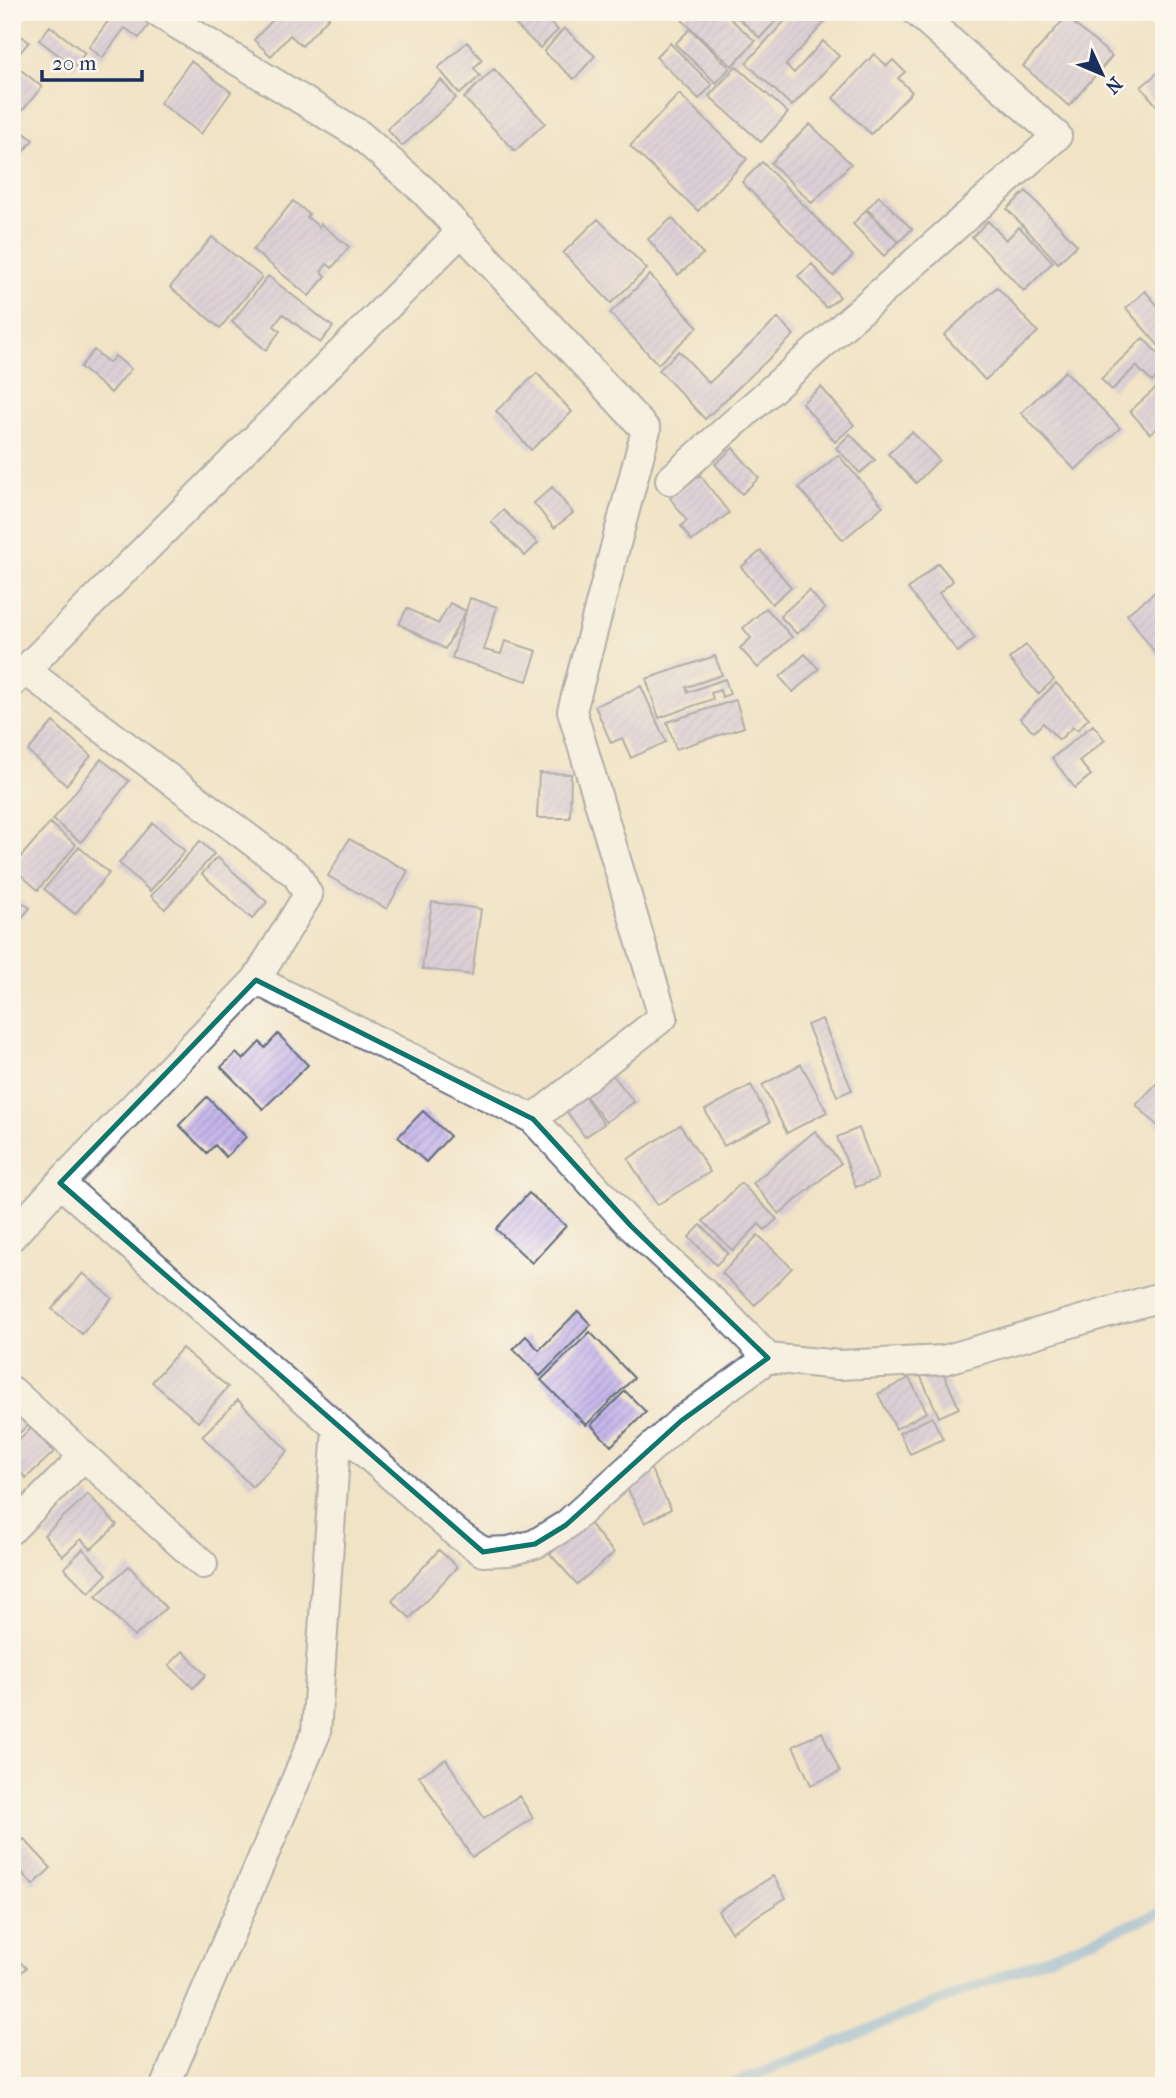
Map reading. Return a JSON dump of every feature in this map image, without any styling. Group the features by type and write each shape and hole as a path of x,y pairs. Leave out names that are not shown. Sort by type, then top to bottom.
{"street":[{"path":"157,12 360,135 424,191 646,430 572,711 663,1017 533,1119"},
{"path":"670,480 1056,136 917,12"},
{"path":"12,1236 256,979 308,895 297,874 19,676 462,231"},
{"path":"256,979 533,1119 631,1226 721,1308 768,1358 839,1366 944,1360 1164,1296"},
{"path":"60,1184 456,1533 483,1552 509,1552 535,1544 566,1525 681,1421 768,1358"},
{"path":"12,1391 203,1564"},
{"path":"164,2086 316,1733 337,1428"},
{"path":"12,1529 84,1456"}],"highlighted area":[{"path":"256,980 533,1119 631,1226 768,1358 681,1421 566,1525 535,1544 483,1552 60,1183"}],"building":[{"path":"115,12 138,12 151,22 139,38 125,28 102,58 89,47"},
{"path":"280,12 324,12 329,17 302,46 290,35 271,56 254,40"},
{"path":"502,12 539,12 558,30 540,48"},
{"path":"689,12 723,12 755,41 732,66 682,20"},
{"path":"732,12 784,12 760,38"},
{"path":"793,12 834,12 786,65 794,73 823,41 839,56 792,106 746,63"},
{"path":"1066,17 1112,56 1069,106 1023,66"},
{"path":"50,26 85,53 74,67 39,40"},
{"path":"564,28 595,56 574,79 544,52"},
{"path":"12,29 29,42 12,62"},
{"path":"690,29 730,68 716,83 675,44"},
{"path":"467,42 482,60 474,68 480,76 460,94 438,68"},
{"path":"670,43 712,85 699,99 656,57"},
{"path":"874,54 887,66 893,60 905,72 898,78 912,92 871,134 833,98"},
{"path":"191,61 231,92 201,134 160,103"},
{"path":"16,66 42,87 23,110 12,102 12,71"},
{"path":"736,66 788,113 761,142 709,96"},
{"path":"494,69 545,123 515,151 464,98"},
{"path":"1161,70 1164,73 1164,114 1141,87"},
{"path":"441,80 456,98 402,146 387,129"},
{"path":"679,94 747,159 698,211 630,146"},
{"path":"12,123 33,140 12,166"},
{"path":"810,124 851,164 812,203 771,163"},
{"path":"762,162 853,256 833,276 742,182"},
{"path":"1026,191 1077,245 1058,263 1007,209"},
{"path":"879,196 912,229 899,242 867,209"},
{"path":"293,201 309,214 307,217 319,227 321,224 349,247 332,268 327,264 321,272 326,276 309,296 253,250"},
{"path":"866,210 898,242 884,256 853,224"},
{"path":"672,218 703,254 678,275 648,239"},
{"path":"598,219 647,269 611,303 563,253"},
{"path":"988,221 1006,240 1019,227 1053,262 1024,291 972,237"},
{"path":"212,237 262,277 220,328 170,287"},
{"path":"12,238 22,246 12,258"},
{"path":"812,264 840,297 826,308 798,276"},
{"path":"650,275 698,327 658,364 610,313"},
{"path":"268,276 333,327 320,343 283,314 274,326 280,331 266,350 232,322"},
{"path":"997,287 1038,332 985,380 944,335"},
{"path":"1145,291 1164,313 1164,352 1126,308"},
{"path":"778,318 794,335 705,419 659,370 679,351 709,383"},
{"path":"1143,338 1164,360 1164,371 1152,382 1136,366 1112,390 1101,379"},
{"path":"94,350 109,363 115,356 131,369 111,393 80,367"},
{"path":"1065,371 1120,428 1075,470 1021,413"},
{"path":"537,373 572,412 531,450 496,411"},
{"path":"1164,381 1164,423 1150,434 1130,411"},
{"path":"821,387 854,425 835,442 802,403"},
{"path":"912,432 939,460 916,483 888,454"},
{"path":"850,434 875,460 860,473 836,448"},
{"path":"733,448 759,478 742,494 715,464"},
{"path":"838,455 883,506 843,540 799,488"},
{"path":"700,475 729,513 692,541 681,526 687,521 670,498"},
{"path":"552,487 573,513 554,528 534,503"},
{"path":"503,510 538,543 525,556 491,522"},
{"path":"761,551 791,587 772,604 741,567"},
{"path":"938,563 953,581 939,593 975,638 958,652 908,589"},
{"path":"809,590 825,609 797,634 780,616"},
{"path":"1158,590 1164,598 1164,653 1158,657 1127,614"},
{"path":"470,598 497,607 484,650 501,654 505,641 537,651 527,681 452,658"},
{"path":"450,603 466,611 445,649 399,624 407,608 438,624"},
{"path":"766,608 792,637 758,668 740,648 751,638 743,628"},
{"path":"1026,645 1054,680 1038,694 1009,659"},
{"path":"805,654 819,669 793,692 780,677"},
{"path":"715,656 722,675 686,687 688,692 725,679 730,694 722,697 720,690 711,693 713,699 659,718 646,679"},
{"path":"1056,683 1089,718 1077,730 1073,727 1059,740 1043,723 1034,732 1020,718"},
{"path":"641,686 666,742 631,758 622,738 611,743 595,706"},
{"path":"736,700 744,727 676,749 667,722"},
{"path":"53,722 91,756 66,785 28,751"},
{"path":"1093,725 1105,740 1079,761 1091,775 1075,788 1052,758"},
{"path":"101,759 129,781 81,842 53,820"},
{"path":"539,773 571,774 570,818 537,818"},
{"path":"50,823 76,845 38,890 12,867"},
{"path":"153,823 185,851 150,891 119,863"},
{"path":"349,839 408,871 387,909 328,876"},
{"path":"200,841 214,854 165,909 151,896"},
{"path":"79,847 109,873 75,914 44,889"},
{"path":"217,857 267,902 252,919 202,874"},
{"path":"12,895 30,908 12,930"},
{"path":"432,902 481,909 472,975 422,969"},
{"path":"822,1019 852,1090 837,1096 807,1025"},
{"path":"278,1034 308,1065 263,1109 221,1067 236,1053 243,1060 260,1042 265,1048"},
{"path":"801,1064 827,1112 787,1133 762,1085"},
{"path":"613,1075 634,1102 606,1122 585,1095"},
{"path":"1164,1076 1164,1132 1136,1105"},
{"path":"751,1085 770,1122 724,1146 705,1110"},
{"path":"584,1096 604,1124 585,1137 565,1109"},
{"path":"207,1097 246,1137 226,1157 215,1145 207,1153 179,1125"},
{"path":"423,1111 450,1136 426,1162 398,1137"},
{"path":"680,1125 710,1172 657,1205 628,1159"},
{"path":"859,1128 878,1179 856,1187 837,1137"},
{"path":"815,1131 841,1163 779,1214 753,1183"},
{"path":"741,1183 777,1219 765,1230 759,1224 733,1251 703,1221"},
{"path":"529,1193 566,1226 532,1263 496,1229"},
{"path":"701,1225 728,1253 716,1265 689,1237"},
{"path":"758,1235 792,1268 755,1305 722,1273"},
{"path":"83,1273 112,1298 82,1334 52,1309"},
{"path":"578,1311 591,1325 540,1376 513,1349 526,1336 539,1350"},
{"path":"590,1332 634,1378 586,1425 541,1380"},
{"path":"182,1348 228,1387 198,1422 152,1382"},
{"path":"939,1363 959,1408 939,1417 919,1373"},
{"path":"909,1378 927,1412 896,1429 878,1394"},
{"path":"625,1391 646,1412 611,1446 591,1425"},
{"path":"238,1400 288,1451 252,1487 202,1436"},
{"path":"12,1405 30,1423 12,1440"},
{"path":"932,1417 943,1439 910,1454 899,1433"},
{"path":"31,1428 54,1452 26,1478 12,1463 12,1446"},
{"path":"650,1468 671,1509 645,1523 624,1482"},
{"path":"88,1494 117,1525 91,1549 81,1539 63,1556 44,1535"},
{"path":"588,1522 614,1553 577,1584 550,1554"},
{"path":"83,1549 107,1574 89,1593 64,1568"},
{"path":"439,1550 457,1567 410,1618 392,1601"},
{"path":"129,1566 166,1608 134,1637 96,1596"},
{"path":"183,1651 206,1675 193,1688 169,1665"},
{"path":"822,1732 840,1772 811,1785 793,1746"},
{"path":"446,1759 484,1818 519,1796 533,1818 472,1857 419,1776"},
{"path":"24,1839 51,1868 33,1885 19,1869 12,1876 12,1850"},
{"path":"773,1876 786,1898 731,1932 718,1911"},
{"path":"12,1954 26,1968 12,1982"}],"waterway":[{"path":"728,2086 1164,1911"}]}
